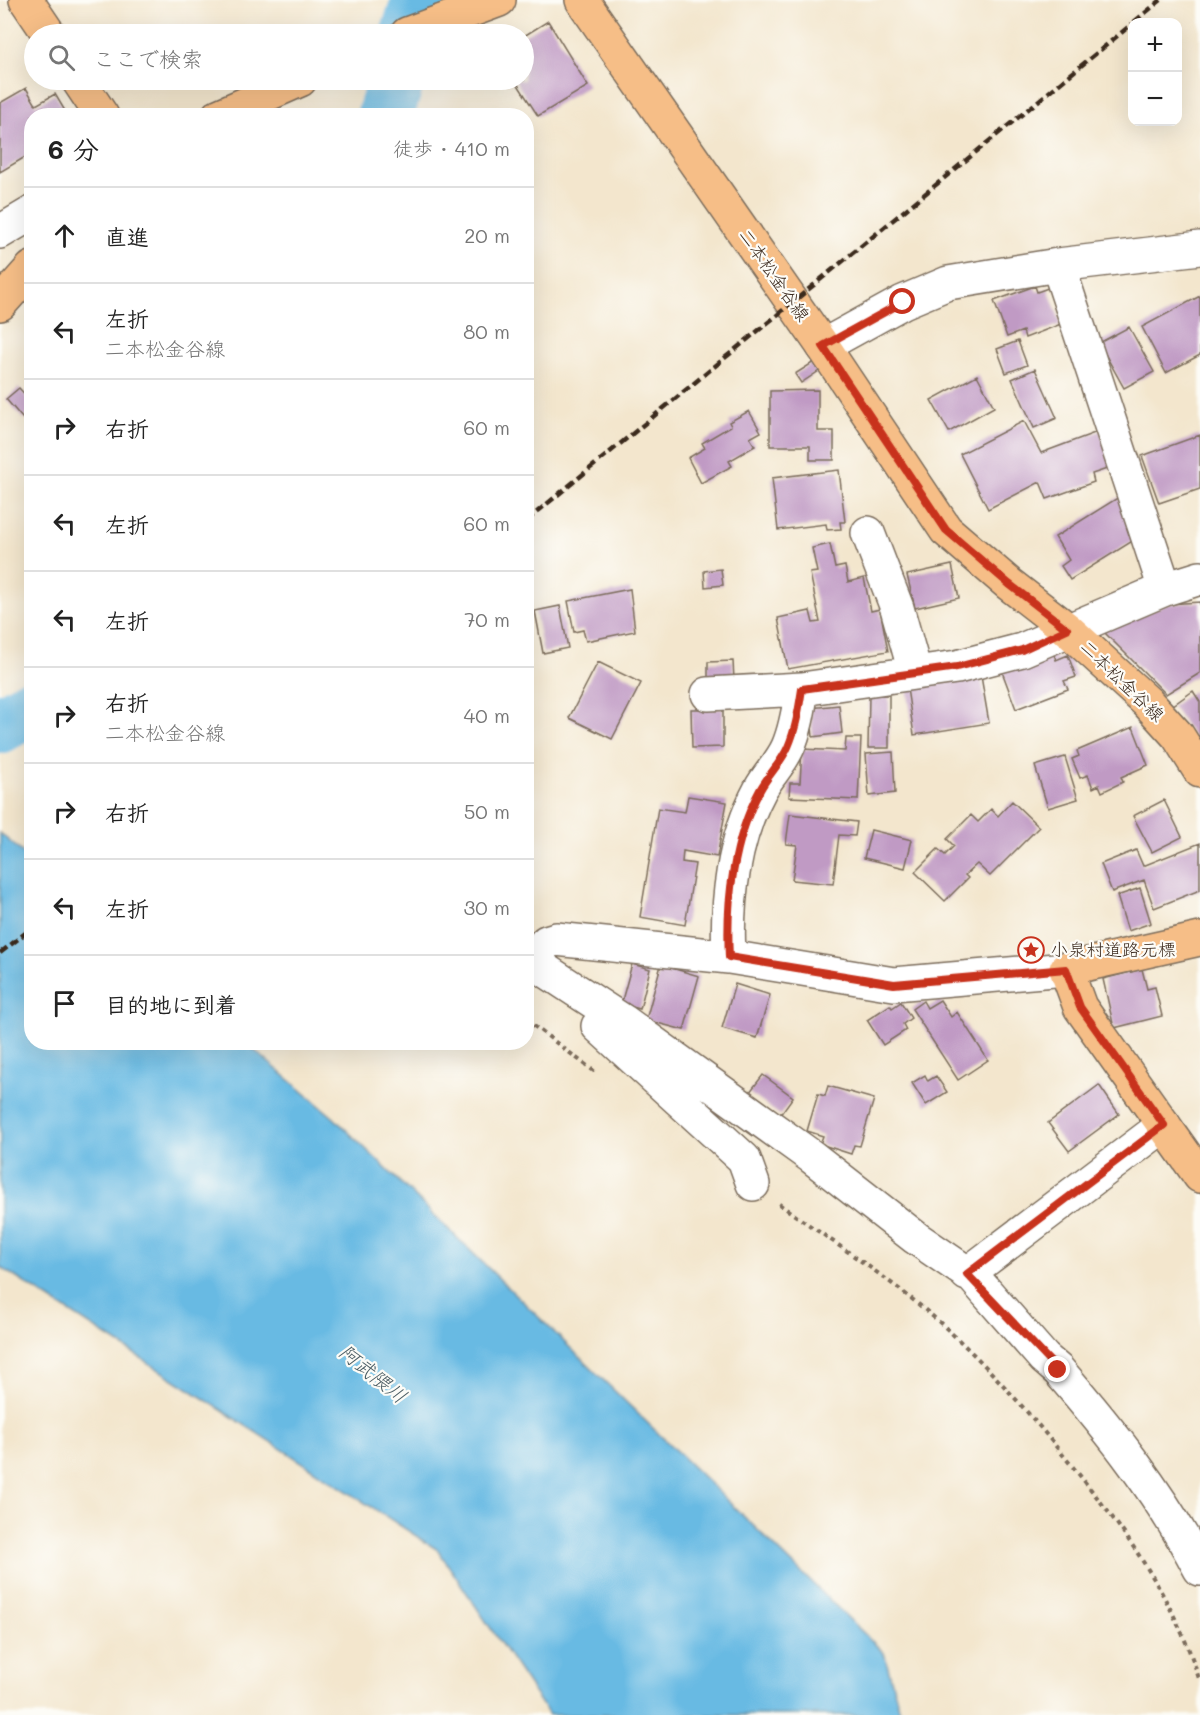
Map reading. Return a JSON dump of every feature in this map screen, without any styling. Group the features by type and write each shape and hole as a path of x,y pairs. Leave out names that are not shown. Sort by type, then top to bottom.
{"main road":[{"path":"26,0 42,24"},
{"path":"432,24 499,0"},
{"name":"二本松金谷線","path":"582,0 823,346 946,530 1009,584 1067,629 1148,702 1178,736 1200,771"},
{"path":"85,90 97,108"},
{"path":"236,108 277,90"},
{"path":"0,304 24,277"},
{"path":"1200,939 1066,969 1080,1007 1200,1176"}],"street":[{"path":"0,232 24,218"},
{"path":"823,346 903,302 948,283 1058,265 1200,248"},
{"path":"1058,265 1165,589"},
{"path":"868,533 897,608 915,672"},
{"path":"708,694 802,689 957,667 1022,650 1165,589 1200,578"},
{"path":"729,957 729,889 744,830 759,791 788,748 798,717 802,689"},
{"path":"1066,969 894,984 729,957 556,939 546,942 538,951 538,961 545,970 623,1022 803,1150 916,1238 967,1274 1066,1379 1122,1447 1164,1507 1200,1569"},
{"path":"561,981 580,1010 744,1159 753,1184"},
{"path":"967,1274 1164,1125"}],"path":[{"path":"534,1026 600,1075"},
{"path":"753,1184 911,1299 982,1360 1019,1400 1116,1519 1128,1537 1163,1592 1191,1651 1200,1682"}],"water":[{"name":"阿武隈川","path":"0,833 24,854 24,1050 254,1050 333,1117 884,1653 901,1715 549,1715 438,1550 0,1267"}],"building":[{"path":"548,21 588,86 538,116 521,90 534,90 534,30"},
{"path":"24,89 27,90 36,105 55,94 63,108 24,108 24,158 0,172 0,103"},
{"path":"1035,286 1037,292 1048,288 1061,324 1025,338 1023,331 1007,337 994,301"},
{"path":"1200,296 1200,355 1166,373 1142,327"},
{"path":"1129,327 1154,372 1124,388 1099,343"},
{"path":"1018,341 1027,365 1006,373 997,349"},
{"path":"817,360 822,369 801,383 795,374"},
{"path":"1035,369 1057,418 1034,428 1012,379"},
{"path":"977,375 994,407 949,432 931,400"},
{"path":"19,388 24,393 24,418 23,419 6,399"},
{"path":"818,390 818,431 834,431 834,460 810,460 810,446 770,446 770,391"},
{"path":"749,411 761,432 750,438 755,446 729,461 732,466 701,483 688,458 705,448 702,443 731,426 729,422"},
{"path":"1024,421 1041,453 1100,431 1113,467 1092,474 1094,482 1047,499 1040,482 988,509 960,454"},
{"path":"1200,435 1200,489 1159,503 1142,456"},
{"path":"839,470 845,522 840,522 841,529 827,530 826,524 778,530 772,478"},
{"path":"1119,497 1139,537 1070,580 1061,566 1069,560 1055,537"},
{"path":"830,544 835,568 845,566 848,582 864,578 871,611 880,609 888,651 788,669 778,618 810,611 813,623 820,622 810,573 817,572 812,548"},
{"path":"952,565 959,598 915,608 907,575"},
{"path":"721,569 723,585 705,587 704,571"},
{"path":"630,589 635,631 586,641 583,630 574,632 568,601"},
{"path":"1200,602 1200,673 1166,694 1103,631 1168,604"},
{"path":"560,606 568,648 543,653 535,611"},
{"path":"1052,649 1056,660 1068,655 1076,677 1064,681 1068,689 1016,709 1001,669"},
{"path":"733,661 734,680 708,680 708,662"},
{"path":"598,662 641,683 612,739 569,718"},
{"path":"981,676 989,723 914,735 907,688"},
{"path":"1193,691 1200,702 1200,746 1172,706"},
{"path":"869,695 889,695 889,748 868,748"},
{"path":"839,705 842,733 813,737 810,708"},
{"path":"691,709 723,709 723,747 692,748"},
{"path":"1133,727 1148,765 1121,777 1123,782 1102,792 1099,785 1093,788 1088,775 1080,778 1072,759 1079,756 1077,751"},
{"path":"846,738 861,738 858,800 789,797 790,783 800,783 802,749 845,751"},
{"path":"893,752 895,793 869,796 866,754"},
{"path":"1065,757 1078,799 1048,808 1035,766"},
{"path":"688,796 727,802 717,857 683,851 682,862 695,864 685,925 640,917 658,808 685,812"},
{"path":"1164,800 1182,837 1152,852 1133,816"},
{"path":"1012,801 1039,827 990,876 977,864 965,875 968,878 945,901 915,872 938,849 945,855 954,846 947,839 971,815 978,822 991,809 998,816"},
{"path":"790,814 857,822 855,836 839,835 833,884 792,880 797,845 786,844"},
{"path":"871,830 912,840 905,868 864,858"},
{"path":"1200,843 1200,890 1154,908 1144,880 1112,892 1101,864 1136,850 1143,866"},
{"path":"1140,888 1151,923 1128,931 1117,896"},
{"path":"632,964 650,969 640,1009 621,1004"},
{"path":"661,965 699,976 684,1030 646,1020"},
{"path":"1142,969 1147,989 1155,987 1162,1016 1114,1028 1103,979"},
{"path":"735,984 770,995 757,1038 722,1028"},
{"path":"940,1000 951,1017 957,1012 988,1060 958,1080 912,1009 923,1001 927,1008"},
{"path":"901,1002 911,1018 903,1024 906,1030 883,1045 867,1020 890,1005 892,1008"},
{"path":"763,1075 793,1097 780,1115 749,1093"},
{"path":"925,1075 928,1081 936,1076 947,1092 926,1105 912,1083"},
{"path":"1099,1085 1119,1114 1069,1151 1048,1123"},
{"path":"828,1086 874,1099 860,1146 854,1145 851,1154 820,1144 823,1136 807,1131 818,1094 825,1096"}],"waterway":[{"path":"412,24 420,0"},
{"path":"387,108 393,90"},
{"path":"0,725 24,712"}],"railway":[{"path":"1139,18 1161,0"},
{"path":"534,514 1128,27"},
{"path":"0,953 24,934"}],"place":[{"name":"小泉村道路元標","path":"1031,950"}],"route":[{"path":"903,302 823,346 946,530 1009,584 1067,629 1022,650 957,667 802,689 798,717 788,748 759,791 744,830 729,889 727,927 729,957 894,984 1066,969 1080,1007 1164,1125 967,1274 973,1277 1044,1358 1058,1370"}]}
